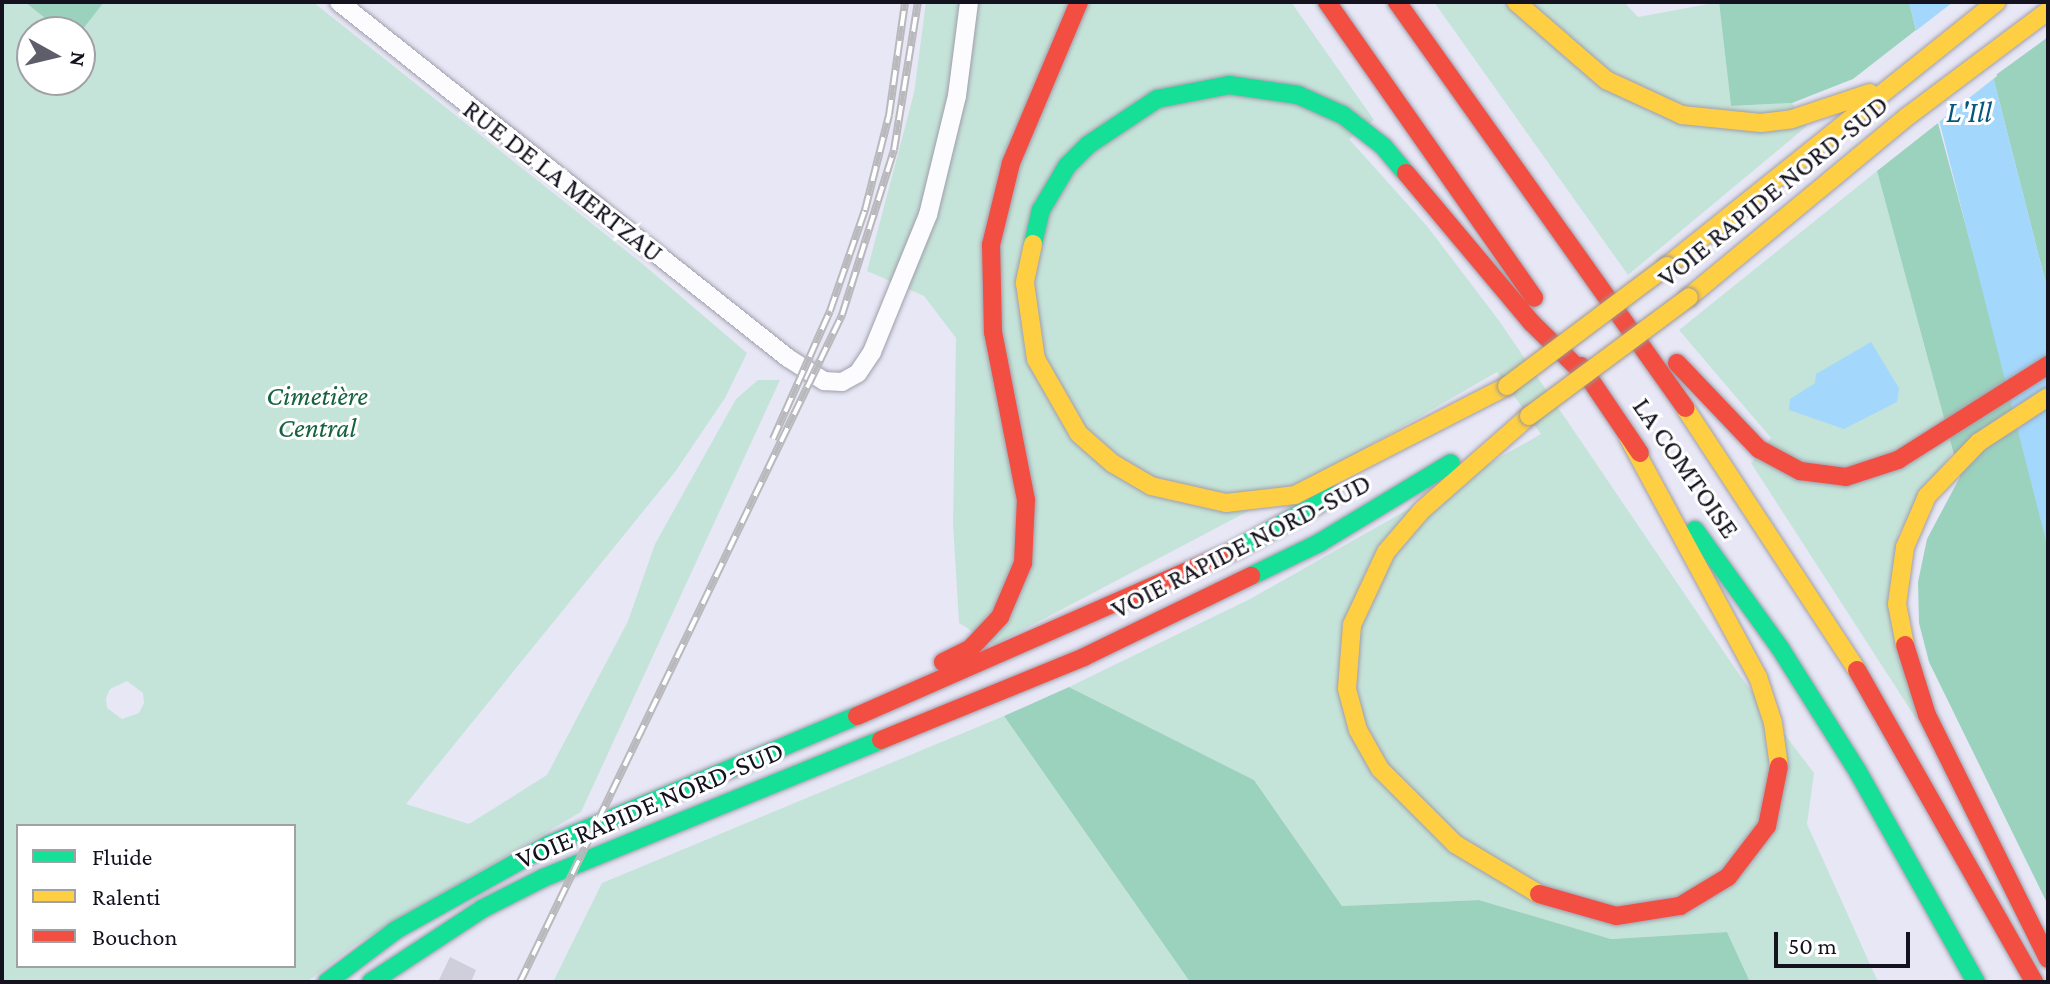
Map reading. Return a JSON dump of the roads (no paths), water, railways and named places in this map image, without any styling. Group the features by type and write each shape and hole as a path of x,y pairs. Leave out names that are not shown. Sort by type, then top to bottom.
{"highway":[{"path":"807,737 896,683 970,649 1000,617 1014,590 1027,532 1026,500 993,332 991,245 1011,163 1079,2"},
{"name":"LA COMTOISE","path":"1327,2 1628,437 1780,648 1858,772 1976,982"},
{"name":"LA COMTOISE","path":"1397,2 1635,335 1830,623 1982,882 2034,982"},
{"path":"1516,2 1606,80 1659,107 1705,121 1792,119 1889,86"},
{"name":"VOIE RAPIDE NORD-SUD","path":"327,982 396,930 548,845 807,737 1235,550 1398,458 1507,386 1667,266 1996,2"},
{"name":"VOIE RAPIDE NORD-SUD","path":"371,982 482,909 543,878 1084,657 1332,536 1529,416 1689,297 1908,116 2048,11"},
{"path":"1419,31 1702,394 1759,449 1800,471 1846,477 1898,460 2048,365"},
{"path":"1507,386 1295,495 1226,503 1151,486 1112,463 1079,434 1036,359 1025,283 1041,210 1067,166 1088,145 1157,99 1229,85 1298,95 1343,115 1383,146 1532,323 1592,382"},
{"path":"2048,397 1957,461 1927,496 1905,547 1897,604 1901,639 1927,715 2048,959"},
{"path":"1529,416 1422,510 1386,552 1352,625 1347,689 1358,730 1380,769 1455,844 1547,898 1616,916 1680,906 1728,877 1767,826 1779,767 1773,723 1758,677 1628,437"}],"street":[{"name":"RUE DE LA MERTZAU","path":"339,2 788,358 824,381 842,382 858,373 872,352 913,257 939,179 957,96 969,2"}],"water":[{"name":"L'Ill","path":"1909,2 1974,2 2048,292 2048,549"},
{"path":"1871,342 1899,388 1897,402 1844,429 1789,410 1790,399 1815,383 1816,374"}],"railway":[{"path":"773,439 830,311 865,210 889,115 905,2"},
{"path":"520,982 842,315 894,150 918,2"}],"park label":[{"name":"Cimetière Central","path":"317,412"}]}
